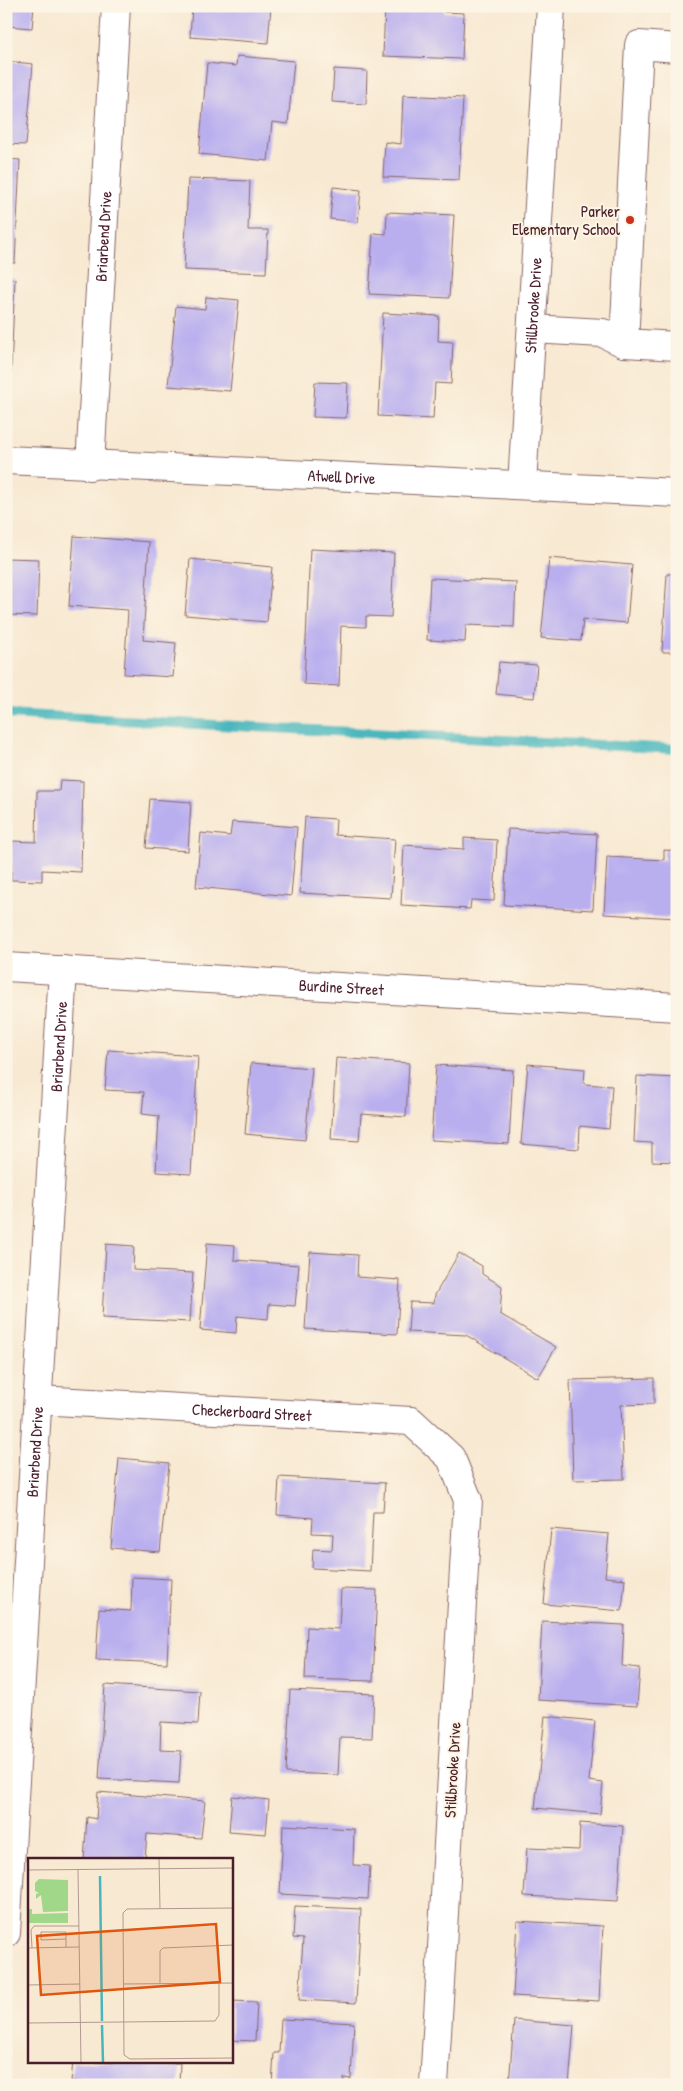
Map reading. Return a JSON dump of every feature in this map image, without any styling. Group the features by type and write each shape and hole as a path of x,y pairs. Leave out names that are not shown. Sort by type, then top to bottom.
{"street":[{"name":"Briarbend Drive","path":"90,466 116,6"},
{"name":"Stillbrooke Drive","path":"522,485 551,6"},
{"path":"624,343 639,45 677,48"},
{"path":"532,329 603,333 624,343 677,346"},
{"name":"Atwell Drive","path":"6,460 90,466 677,493"},
{"name":"Burdine Street","path":"6,966 677,1007"},
{"name":"Briarbend Drive","path":"6,1933 63,970"},
{"name":"Checkerboard Street","path":"38,1400 411,1421 451,1458"},
{"name":"Stillbrooke Drive","path":"434,2085 468,1500 451,1458"}],"building":[{"path":"6,6 34,6 32,28 6,26"},
{"path":"192,6 271,6 268,43 190,37"},
{"path":"385,6 444,6 444,12 464,13 462,59 383,56"},
{"path":"237,56 294,61 288,124 272,122 268,161 199,154 207,63 236,66"},
{"path":"6,61 33,64 26,145 6,144"},
{"path":"334,69 367,71 366,104 332,102"},
{"path":"403,95 463,98 459,180 383,177 385,142 401,144"},
{"path":"6,159 20,160 15,263 6,263"},
{"path":"188,179 250,181 248,230 268,230 266,273 184,270"},
{"path":"333,187 361,190 358,222 330,219"},
{"path":"387,212 454,215 449,298 369,294 373,233 386,234"},
{"path":"6,279 15,279 10,393 6,393"},
{"path":"206,297 239,300 230,391 168,386 176,306 205,309"},
{"path":"383,313 439,316 438,341 453,342 451,384 435,383 433,419 378,416"},
{"path":"315,382 348,383 346,418 313,417"},
{"path":"74,536 149,542 143,640 176,643 173,677 124,674 128,610 69,606"},
{"path":"310,549 394,553 391,617 366,616 366,627 341,626 339,686 304,684"},
{"path":"6,558 39,559 37,616 6,615"},
{"path":"549,558 632,565 627,623 583,619 581,641 541,638"},
{"path":"190,559 272,567 267,622 185,615"},
{"path":"667,574 677,574 677,652 662,652"},
{"path":"430,578 516,582 514,627 466,625 465,642 427,640"},
{"path":"499,662 537,665 534,698 496,694"},
{"path":"60,780 83,781 81,872 42,870 42,881 11,880 12,841 36,842 37,791 59,791"},
{"path":"150,799 191,802 188,851 146,848"},
{"path":"305,817 336,819 335,835 395,839 391,898 300,893"},
{"path":"232,822 297,827 291,896 196,887 201,833 230,836"},
{"path":"508,829 597,834 593,910 504,905"},
{"path":"464,838 497,840 494,901 471,900 470,909 401,905 404,845 464,849"},
{"path":"664,850 677,851 677,918 604,914 607,857 664,860"},
{"path":"108,1050 198,1056 191,1174 156,1172 159,1116 142,1114 144,1092 105,1090"},
{"path":"336,1058 409,1063 406,1117 361,1114 359,1141 331,1139"},
{"path":"251,1063 312,1068 305,1140 245,1134"},
{"path":"528,1064 585,1069 584,1084 612,1086 609,1129 580,1126 579,1149 521,1144"},
{"path":"436,1065 513,1070 509,1144 431,1140"},
{"path":"637,1076 677,1078 677,1162 652,1161 652,1143 634,1142"},
{"path":"207,1243 235,1245 234,1260 299,1265 295,1306 269,1304 268,1319 237,1316 236,1333 200,1330"},
{"path":"106,1244 134,1246 133,1270 193,1273 190,1322 102,1318"},
{"path":"310,1252 358,1255 357,1277 400,1280 397,1334 305,1329"},
{"path":"459,1253 482,1266 482,1274 502,1286 500,1314 556,1347 538,1378 466,1335 408,1332 410,1302 434,1303 435,1295"},
{"path":"654,1378 654,1404 621,1405 624,1479 573,1480 570,1380"},
{"path":"119,1458 169,1463 160,1552 111,1548"},
{"path":"279,1477 385,1483 383,1512 373,1512 370,1571 312,1568 313,1549 332,1550 333,1534 312,1533 313,1518 277,1515"},
{"path":"551,1529 609,1534 605,1577 625,1579 622,1611 544,1604"},
{"path":"132,1577 171,1579 167,1663 96,1660 99,1609 131,1611"},
{"path":"341,1589 377,1590 373,1681 305,1679 307,1627 339,1629"},
{"path":"542,1621 624,1625 622,1666 640,1668 637,1706 538,1700"},
{"path":"105,1685 200,1691 198,1724 161,1722 160,1750 181,1751 179,1783 99,1779"},
{"path":"290,1690 374,1694 372,1738 340,1737 338,1775 286,1773"},
{"path":"545,1716 595,1721 589,1781 603,1783 600,1814 535,1808"},
{"path":"98,1792 205,1801 201,1838 147,1834 145,1858 84,1858 87,1817 96,1819"},
{"path":"232,1796 269,1800 266,1834 229,1831"},
{"path":"580,1823 623,1826 618,1901 524,1896 527,1848 579,1850"},
{"path":"283,1825 354,1829 353,1865 370,1866 368,1899 280,1894"},
{"path":"295,1906 361,1909 356,2003 299,2000 303,1939 293,1938"},
{"path":"517,1921 603,1926 599,2001 513,1996"},
{"path":"232,2001 257,2002 255,2041 232,2040"},
{"path":"281,2019 354,2023 351,2079 344,2078 343,2085 272,2085 274,2053 279,2053"},
{"path":"514,2020 574,2025 569,2085 509,2085"},
{"path":"73,2064 180,2064 179,2085 115,2085 71,2081"}],"waterway":[{"path":"6,714 677,749"}],"place":[{"name":"Parker Elementary School","path":"630,220"}]}
